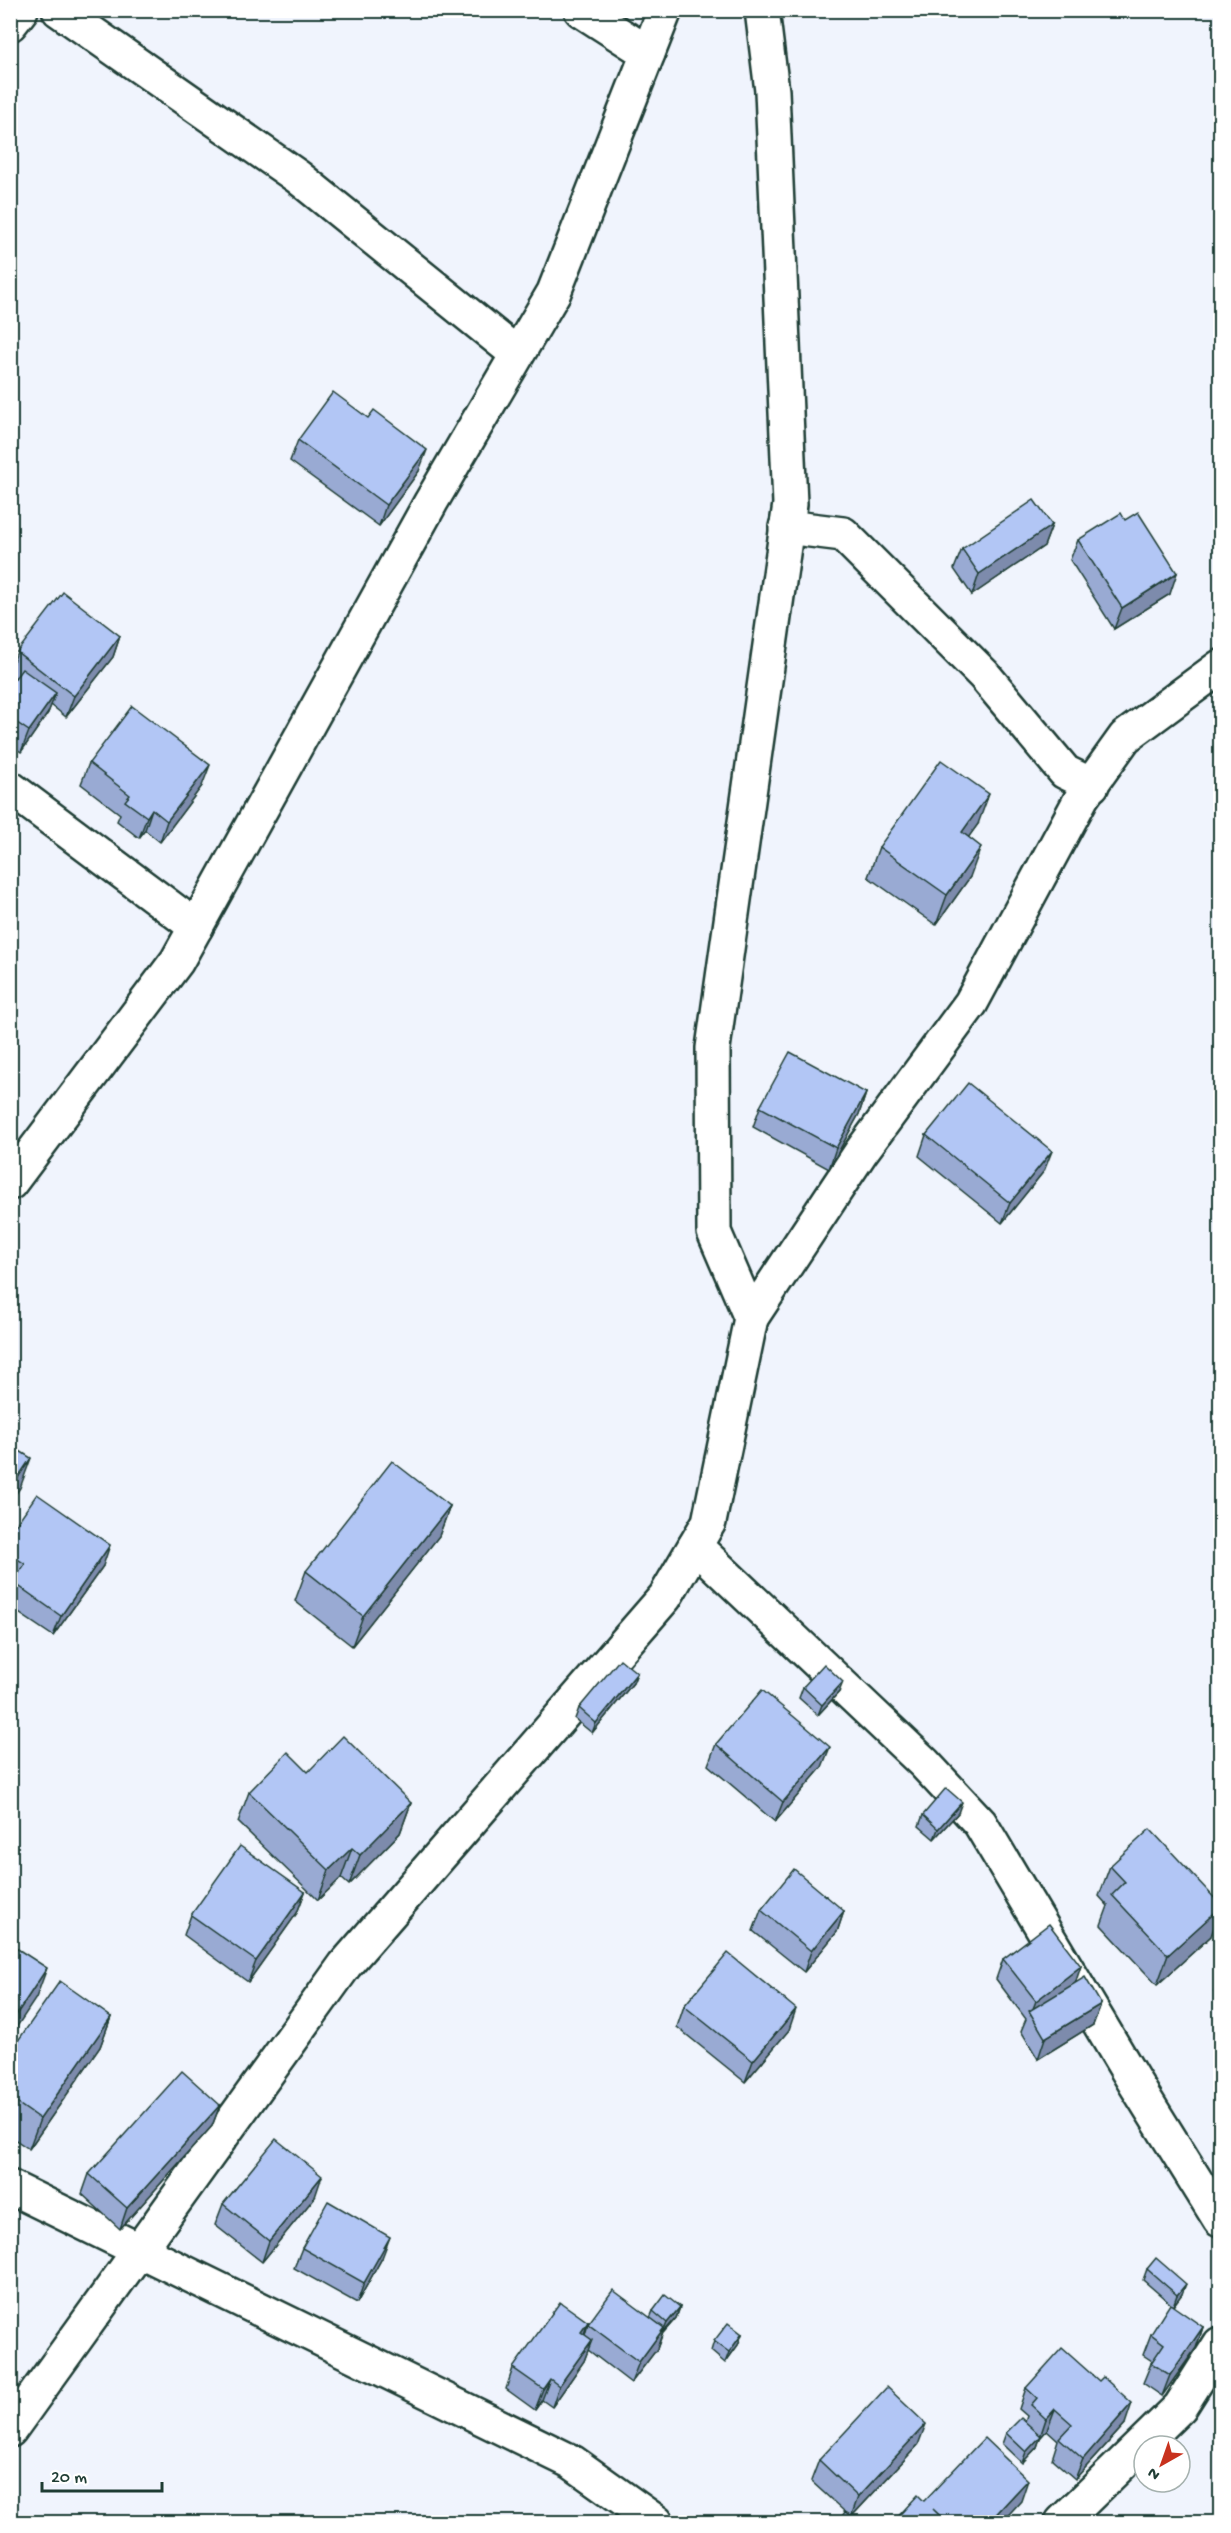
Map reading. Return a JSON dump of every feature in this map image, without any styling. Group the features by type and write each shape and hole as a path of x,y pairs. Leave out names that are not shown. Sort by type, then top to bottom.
{"street":[{"path":"10,24 21,10"},
{"path":"58,10 298,177 517,354"},
{"path":"581,10 648,52"},
{"path":"10,1183 177,961 431,502 554,292 665,10"},
{"path":"751,1318 714,1232 713,1048 790,504 772,91 762,10"},
{"path":"786,527 843,534 984,675 1065,772 1092,785"},
{"path":"10,2430 345,1965 665,1597 709,1522 751,1318 861,1152 971,1003 1082,797 1125,737 1221,667"},
{"path":"10,788 196,927"},
{"path":"695,1546 924,1763 980,1823 1135,2083 1221,2220"},
{"path":"10,2187 572,2462 656,2523"},
{"path":"1062,2523 1180,2407 1221,2344"}],"building":[{"path":"333,392 368,418 374,410 427,450 386,505 298,440"},
{"path":"1034,500 1052,525 979,574 962,549"},
{"path":"1138,512 1177,573 1122,608 1078,540 1121,513 1125,520"},
{"path":"63,592 120,636 74,696 17,652"},
{"path":"22,669 56,693 29,731 10,718 10,685"},
{"path":"132,706 210,765 167,821 152,809 147,817 125,801 130,795 89,763"},
{"path":"941,760 989,794 962,832 981,847 947,895 879,847"},
{"path":"790,1052 866,1093 836,1148 760,1107"},
{"path":"968,1083 1052,1151 1010,1203 926,1135"},
{"path":"10,1445 31,1458 10,1489"},
{"path":"392,1461 450,1506 363,1616 306,1571"},
{"path":"37,1494 110,1545 61,1616 13,1582 25,1564 10,1554 10,1533"},
{"path":"620,1659 637,1673 596,1723 579,1708"},
{"path":"824,1664 843,1682 822,1705 803,1687"},
{"path":"762,1690 830,1747 783,1802 716,1744"},
{"path":"343,1736 411,1803 360,1855 352,1848 329,1870 249,1792 288,1752 308,1772"},
{"path":"946,1788 962,1802 938,1829 923,1815"},
{"path":"1150,1829 1221,1905 1168,1955 1112,1895 1125,1882 1110,1866"},
{"path":"240,1846 305,1892 256,1961 191,1915"},
{"path":"794,1869 844,1911 811,1951 761,1910"},
{"path":"1049,1924 1081,1966 1036,2001 1003,1959"},
{"path":"10,1944 47,1968 12,2021 10,2021"},
{"path":"728,1953 796,2009 753,2061 684,2006"},
{"path":"1085,1977 1101,2004 1045,2038 1029,2011"},
{"path":"60,1981 111,2017 40,2119 10,2098 10,2052"},
{"path":"182,2071 220,2105 127,2208 89,2174"},
{"path":"276,2139 322,2176 269,2241 223,2204"},
{"path":"328,2201 390,2237 364,2283 302,2248"},
{"path":"1156,2258 1186,2284 1177,2295 1147,2269"},
{"path":"613,2290 664,2328 639,2362 588,2324"},
{"path":"665,2295 680,2307 667,2323 653,2311"},
{"path":"560,2302 588,2322 581,2332 592,2340 559,2386 550,2379 543,2389 513,2368"},
{"path":"1170,2304 1203,2327 1170,2375 1151,2363 1164,2344 1151,2334"},
{"path":"728,2323 742,2334 729,2352 714,2341"},
{"path":"1062,2348 1099,2381 1103,2377 1132,2403 1083,2459 1059,2438 1072,2424 1055,2409 1046,2419 1031,2405 1037,2398 1026,2388"},
{"path":"887,2387 926,2424 858,2497 819,2460"},
{"path":"1021,2418 1041,2436 1026,2452 1006,2433"},
{"path":"984,2438 1028,2480 988,2523 948,2523 933,2509 947,2523 892,2523 918,2495 924,2501"},
{"path":"845,2512 860,2523 837,2523"}]}
